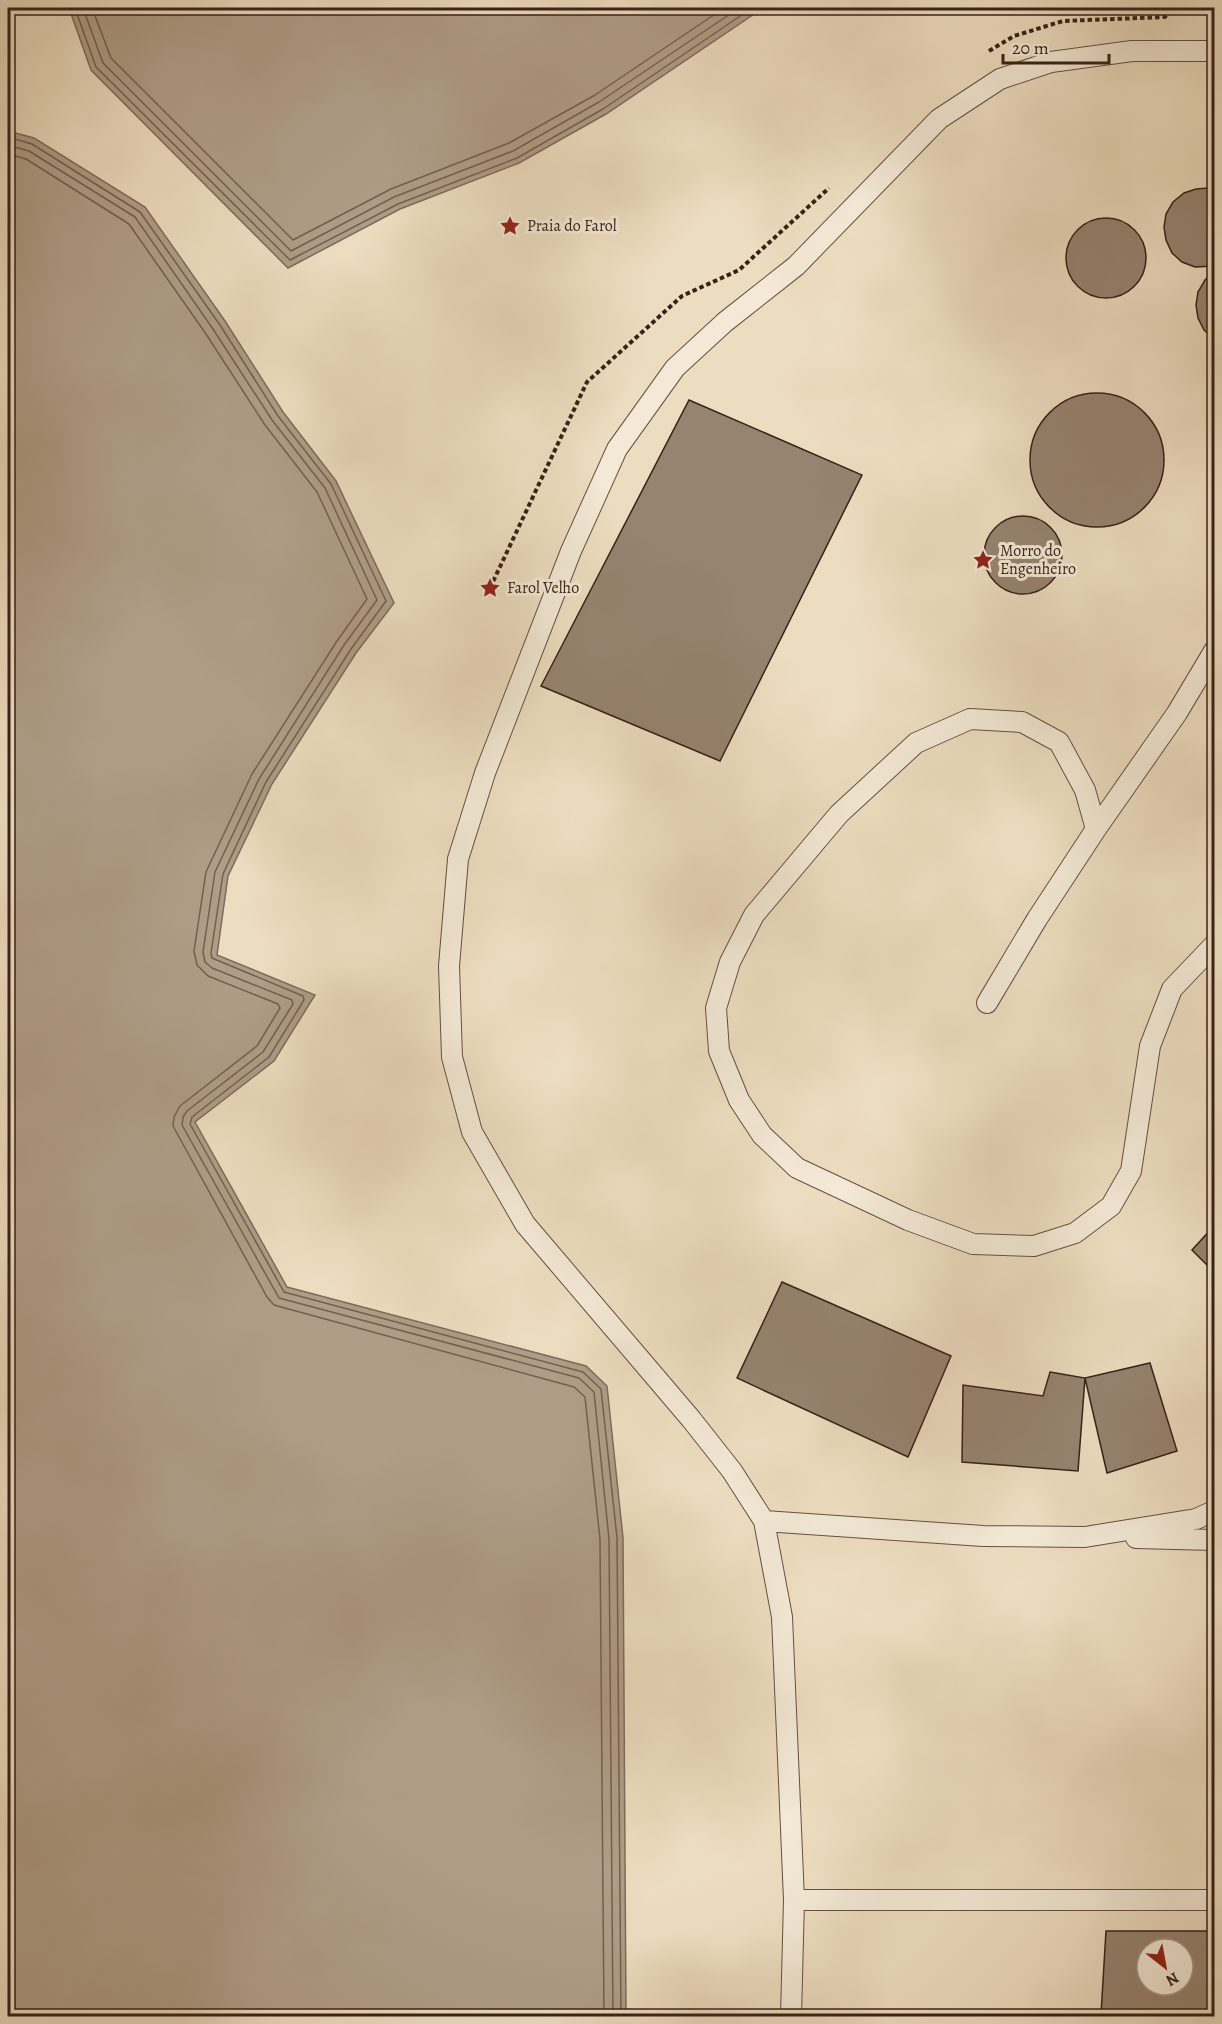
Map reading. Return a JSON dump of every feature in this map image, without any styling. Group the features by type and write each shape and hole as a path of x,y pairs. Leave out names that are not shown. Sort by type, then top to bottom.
{"lane":[{"path":"791,2016 794,1900 782,1617 764,1521 732,1471 691,1419 525,1224 472,1132 453,1057 448,966 458,859 485,773 571,551 617,449 675,368 725,322 796,266 939,119 1000,79 1051,62 1132,51 1215,51"},
{"path":"987,1003 1037,919 1177,713 1215,651"},
{"path":"1096,829 1085,790 1059,742 1022,722 970,719 916,743 839,814 754,915 730,962 716,1008 719,1051 739,1100 762,1135 797,1168 908,1220 973,1244 1034,1246 1076,1233 1111,1206 1131,1171 1150,1046 1172,989 1215,945"},
{"path":"1085,1537 1196,1519 1215,1511"},
{"path":"764,1521 984,1536 1215,1540"},
{"path":"794,1900 1215,1900"}],"water":[{"path":"69,8 763,8 606,114 519,163 400,209 288,268 91,70"},
{"path":"8,131 34,138 145,207 225,321 283,412 336,481 394,603 356,653 272,784 228,876 217,955 315,995 274,1061 195,1122 287,1287 586,1366 607,1386 623,1538 626,2016 8,2016"}],"building":[{"path":"1208,188 1214,190 1214,266 1195,267 1182,262 1172,253 1166,240 1164,227 1166,214 1173,202 1184,193"},
{"path":"1106,218 1121,221 1134,230 1143,243 1146,258 1143,273 1134,286 1121,295 1106,298 1091,295 1078,286 1069,273 1066,258 1069,243 1078,230 1091,221"},
{"path":"1214,272 1214,339 1204,330 1198,318 1196,305 1198,292 1205,280"},
{"path":"1097,393 1123,398 1144,413 1159,434 1164,460 1159,486 1144,507 1123,522 1097,527 1071,522 1050,507 1035,486 1030,460 1035,434 1050,413 1071,398"},
{"path":"689,400 862,475 720,761 541,686"},
{"path":"1015,516 1031,516 1045,522 1056,533 1062,547 1062,563 1056,577 1045,588 1031,594 1015,594 1001,588 990,577 984,563 984,547 990,533 1001,522"},
{"path":"1214,1226 1214,1272 1192,1250"},
{"path":"782,1282 951,1356 908,1457 737,1378"},
{"path":"1150,1363 1177,1451 1107,1473 1085,1378"},
{"path":"1050,1372 1085,1378 1078,1471 962,1462 963,1385 1043,1396"},
{"path":"1106,1931 1214,1931 1214,2016 1101,2014"}],"place":[{"name":"Praia do Farol","path":"510,226"},
{"name":"Morro do Engenheiro","path":"983,560"},
{"name":"Farol Velho","path":"490,588"}]}
